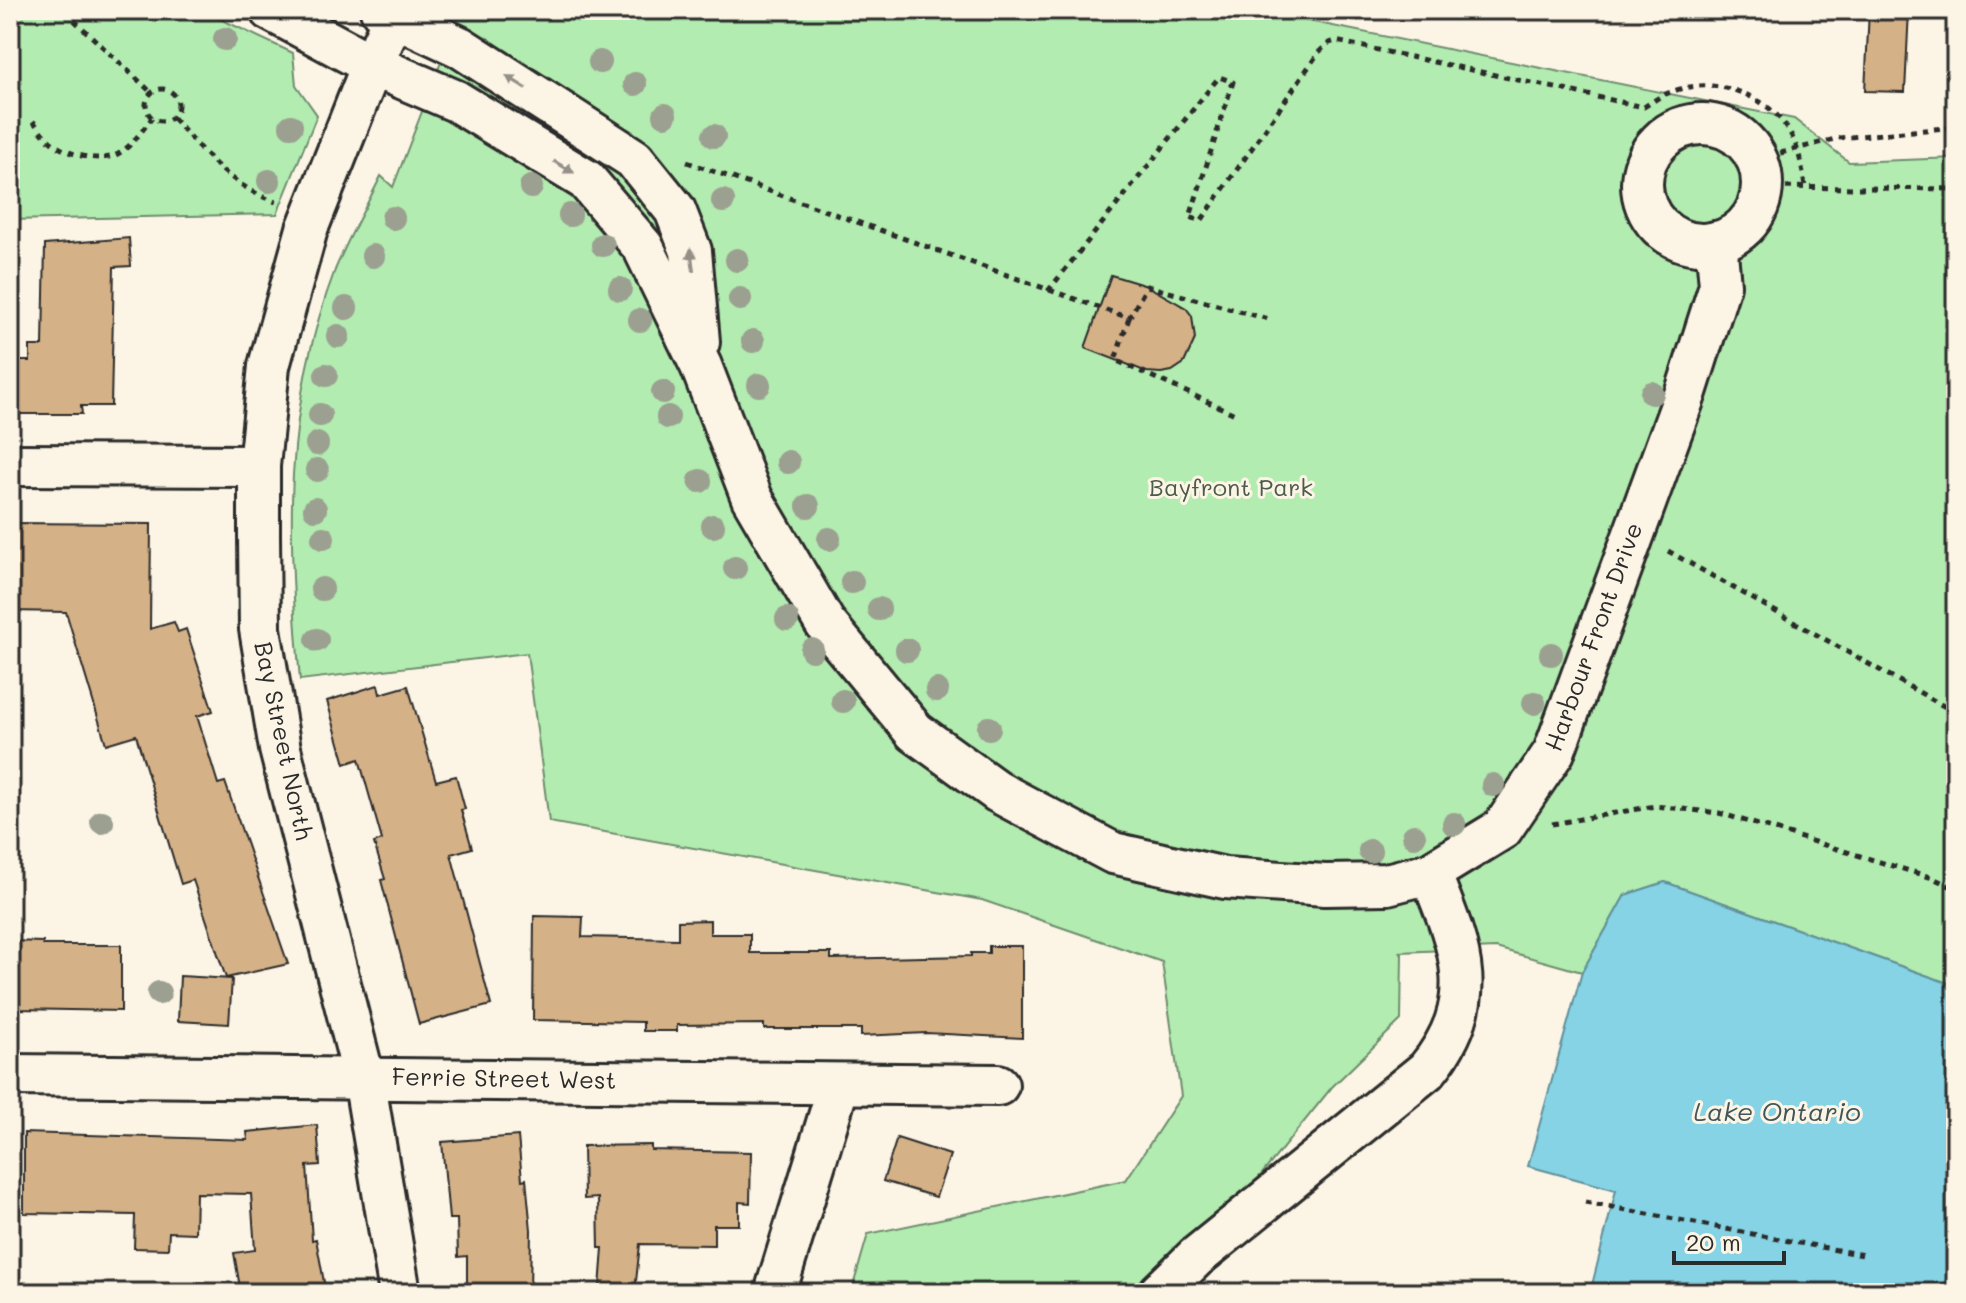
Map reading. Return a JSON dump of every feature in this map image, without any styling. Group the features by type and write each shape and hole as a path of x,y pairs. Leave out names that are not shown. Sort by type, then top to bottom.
{"street":[{"name":"Harbour Front Drive","path":"270,10 372,65 456,101 586,180 643,247 701,366 752,498 825,623 915,732 998,792 1113,853 1225,878 1325,885 1387,884 1430,873 1502,829 1554,752 1686,392 1720,285 1716,242"},
{"name":"Harbour Front Drive","path":"391,12 460,47 634,159 675,210 691,251 701,366"},
{"name":"Bay Street North","path":"391,12 307,229 269,366 259,466 260,629 280,749 364,1078 400,1293"},
{"path":"1709,123 1729,130 1746,142 1760,173 1760,201 1750,219 1735,234 1716,242 1695,244 1675,237 1658,225 1646,208 1641,187 1644,166 1654,147 1669,133 1688,125 1709,123"},
{"path":"10,465 259,466"},
{"path":"1159,1293 1196,1257 1427,1070 1441,1053 1460,1010 1462,981 1455,937 1430,873"},
{"name":"Ferrie Street West","path":"10,1075 998,1085"},
{"path":"775,1293 839,1084"}],"path":[{"path":"68,10 75,21 152,93"},
{"path":"1048,291 1219,77 1233,82 1190,217 1201,221 1319,52 1336,41 1644,107 1672,91 1703,85 1735,90 1764,103 1786,126 1797,148 1805,187"},
{"path":"159,89 175,94 178,111 173,118 165,122 152,118 146,109 152,93 159,89"},
{"path":"33,121 50,142 86,156 102,157 115,155 130,145 152,118"},
{"path":"173,118 219,170 255,195 284,205"},
{"path":"1760,173 1797,148 1839,138 1956,127"},
{"path":"673,157 1129,318"},
{"path":"1760,173 1805,187 1956,189"},
{"path":"1235,414 1115,360 1129,318 1147,286 1272,320"},
{"path":"1633,532 1956,713"},
{"path":"1551,825 1655,806 1719,813 1933,878 1956,889"},
{"path":"1585,1202 1863,1255"}],"green space":[{"path":"10,10 201,10 293,53 296,85 317,115 277,214 10,220"},
{"name":"Bayfront Park","path":"461,10 1254,10 1794,119 1849,162 1956,158 1956,986 1665,882 1625,895 1582,972 1496,948 1400,952 1401,1020 1332,1087 1245,1195 1137,1293 851,1293 868,1234 1126,1180 1181,1096 1162,962 982,900 549,822 527,653 300,680 293,575 293,473 306,372 318,321 340,258 381,176 393,187"}],"water":[{"name":"Lake Ontario","path":"1665,882 1956,986 1956,1293 1590,1293 1616,1190 1528,1166 1582,972 1625,895"}],"building":[{"path":"1869,10 1909,10 1905,92 1865,91"},
{"path":"129,238 131,266 114,267 111,406 81,406 82,414 10,414 10,361 30,361 30,346 43,346 45,245"},
{"path":"1111,275 1147,286 1186,308 1192,316 1195,339 1184,363 1172,371 1147,372 1085,348"},
{"path":"10,523 151,524 150,629 174,622 178,632 186,629 213,711 197,716 218,784 225,782 288,964 226,978 193,880 181,884 136,735 106,744 66,612 10,611"},
{"path":"378,685 380,694 408,686 436,781 456,776 465,809 461,810 472,848 451,854 491,1005 419,1024 381,880 385,879 374,843 382,840 359,759 345,764 327,701"},
{"path":"534,916 583,917 582,937 678,939 678,921 710,920 710,934 750,934 750,953 831,953 831,959 971,956 971,953 989,953 989,946 1022,946 1022,1038 926,1033 861,1036 861,1029 764,1029 764,1024 677,1025 677,1031 643,1031 643,1022 533,1020"},
{"path":"10,941 43,942 43,945 121,945 121,1011 18,1009 18,999 10,999"},
{"path":"180,976 232,979 229,1024 178,1021"},
{"path":"317,1125 320,1165 307,1166 312,1240 316,1239 326,1293 241,1293 234,1253 255,1250 251,1194 196,1193 195,1233 169,1232 168,1249 134,1248 135,1215 24,1213 24,1133 248,1140 247,1132"},
{"path":"518,1136 531,1230 530,1293 467,1293 467,1256 458,1257 457,1219 449,1219 442,1142"},
{"path":"897,1138 950,1155 936,1197 883,1181"},
{"path":"651,1145 651,1150 751,1152 750,1203 739,1202 739,1225 714,1225 714,1245 640,1244 635,1291 600,1288 603,1248 599,1248 598,1198 584,1199 583,1146"}]}
